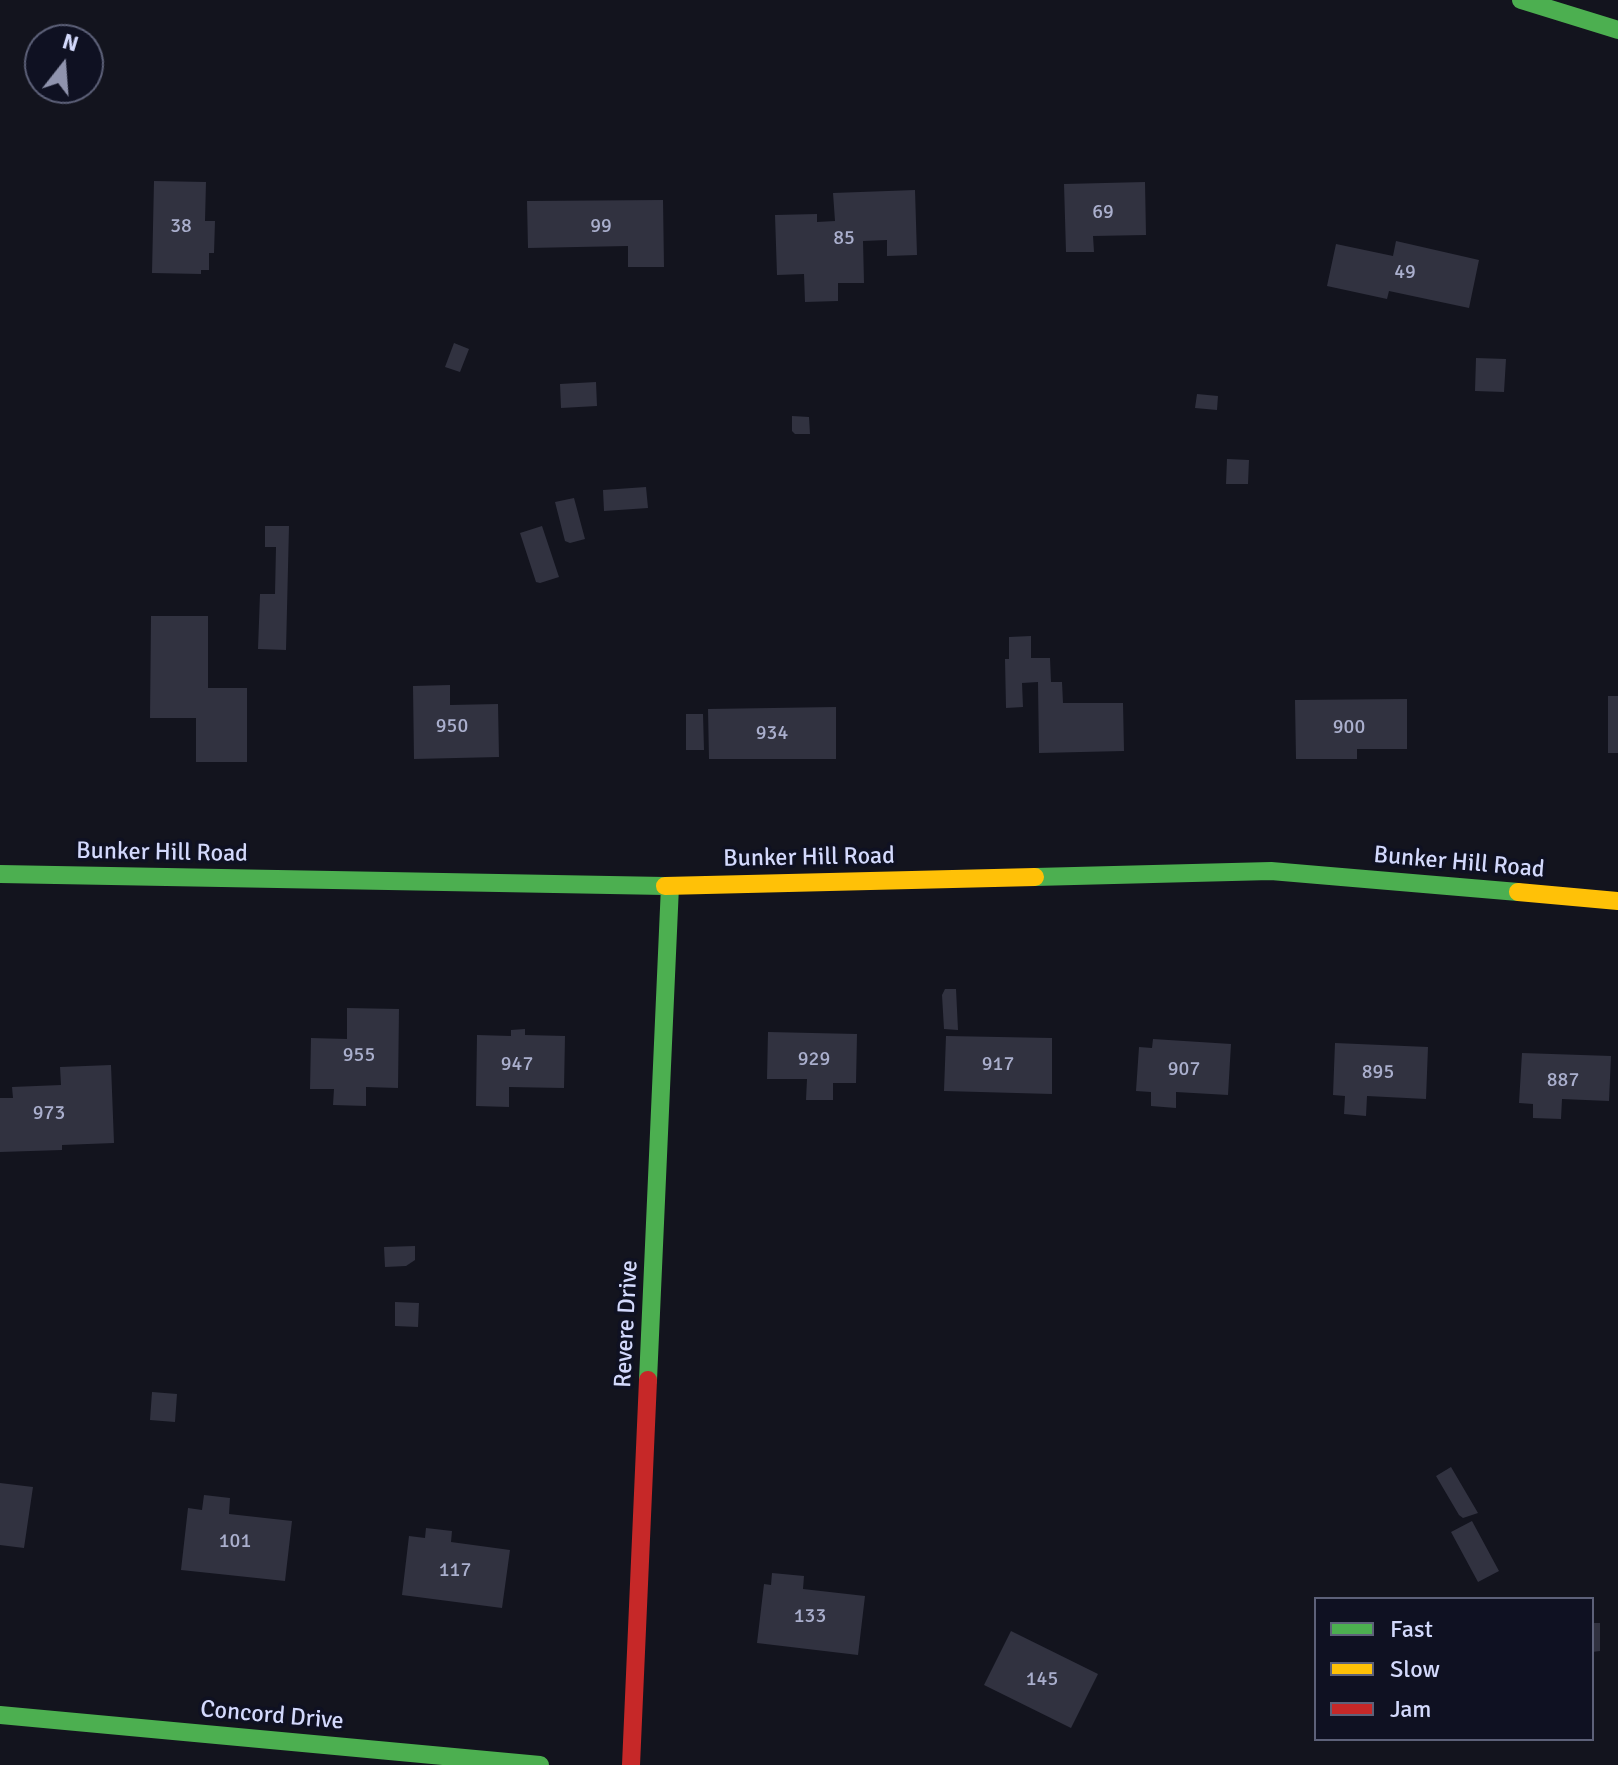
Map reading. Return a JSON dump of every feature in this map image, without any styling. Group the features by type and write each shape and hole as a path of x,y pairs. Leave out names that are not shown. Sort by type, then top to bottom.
{"street":[{"path":"1521,0 1618,30"},
{"name":"Bunker Hill Road","path":"0,874 670,886 1271,871 1618,901"},
{"name":"Revere Drive","path":"631,1765 670,886"},
{"name":"Concord Drive","path":"0,1715 540,1765"}],"building":[{"path":"154,181 206,182 205,221 215,221 214,253 209,253 209,270 201,270 201,274 152,273"},
{"path":"1145,182 1146,235 1093,236 1094,252 1066,252 1064,184"},
{"path":"915,190 917,255 887,256 887,240 863,241 864,283 838,283 838,301 805,302 804,274 777,275 775,215 817,214 817,222 835,221 833,193"},
{"path":"663,200 664,267 628,267 628,246 528,248 527,201"},
{"path":"1396,241 1479,260 1469,308 1389,291 1387,299 1327,286 1336,244 1393,256"},
{"path":"454,343 469,349 460,372 445,367"},
{"path":"1476,358 1506,359 1504,392 1475,391"},
{"path":"596,382 597,406 561,408 560,384"},
{"path":"1197,394 1218,396 1217,410 1195,408"},
{"path":"792,416 809,417 810,434 795,434 792,431"},
{"path":"1227,459 1249,460 1248,484 1226,484"},
{"path":"646,487 648,508 604,511 603,490"},
{"path":"574,498 585,539 570,543 565,541 555,502"},
{"path":"265,526 289,526 286,650 258,649 260,594 275,594 276,547 265,547"},
{"path":"542,526 559,577 540,583 536,582 520,533"},
{"path":"151,616 208,616 208,688 247,688 247,762 196,762 196,718 150,718"},
{"path":"1031,636 1031,658 1050,658 1051,682 1062,682 1063,703 1123,703 1124,751 1039,753 1038,682 1022,683 1023,707 1006,708 1005,659 1009,659 1009,637"},
{"path":"450,685 450,705 498,704 499,757 414,759 413,686"},
{"path":"1608,696 1618,696 1618,753 1608,753"},
{"path":"1407,699 1407,749 1357,749 1357,759 1296,759 1295,700"},
{"path":"836,707 836,759 709,759 708,709"},
{"path":"686,714 703,714 704,750 686,750"},
{"path":"945,989 956,989 958,1030 944,1029 942,995"},
{"path":"347,1008 399,1009 398,1088 366,1087 366,1106 333,1105 334,1089 310,1089 311,1038 347,1039"},
{"path":"525,1029 525,1035 565,1036 564,1088 509,1087 509,1107 476,1106 477,1035 511,1036 511,1030"},
{"path":"768,1032 857,1034 856,1083 833,1083 833,1100 806,1100 807,1079 767,1079"},
{"path":"946,1036 1052,1038 1052,1094 944,1091"},
{"path":"1153,1039 1231,1044 1228,1095 1176,1092 1176,1108 1151,1106 1151,1092 1136,1091 1139,1047 1152,1048"},
{"path":"1335,1043 1428,1047 1426,1099 1367,1096 1366,1116 1344,1114 1345,1096 1333,1095"},
{"path":"1522,1053 1611,1056 1609,1101 1562,1099 1561,1119 1533,1118 1533,1104 1519,1103"},
{"path":"111,1065 114,1143 62,1145 62,1150 0,1152 0,1098 13,1098 12,1087 61,1085 60,1067"},
{"path":"415,1246 415,1260 406,1266 385,1267 384,1247"},
{"path":"395,1302 419,1303 418,1327 395,1326"},
{"path":"152,1392 177,1394 175,1422 150,1420"},
{"path":"1451,1467 1478,1513 1463,1518 1459,1515 1436,1476"},
{"path":"0,1483 33,1487 24,1548 0,1545"},
{"path":"204,1495 230,1498 229,1514 292,1521 285,1581 181,1570 188,1508 202,1510"},
{"path":"1472,1521 1499,1571 1478,1582 1451,1532"},
{"path":"426,1528 452,1531 451,1542 510,1550 502,1608 402,1595 409,1536 425,1538"},
{"path":"772,1573 804,1576 803,1589 865,1596 858,1655 757,1643 764,1584 771,1585"},
{"path":"1594,1623 1600,1623 1600,1651 1594,1652"},
{"path":"1011,1631 1098,1674 1071,1728 984,1685"}],"traffic: fast":[{"path":"1521,0 1618,30"},
{"path":"1035,877 1271,871 1518,892"},
{"path":"0,874 665,886"},
{"path":"648,1380 670,886"},
{"path":"0,1715 540,1765"}],"traffic: slow":[{"path":"665,886 1035,877"},
{"path":"1518,892 1618,901"}],"traffic: jam":[{"path":"631,1765 648,1380"}]}
